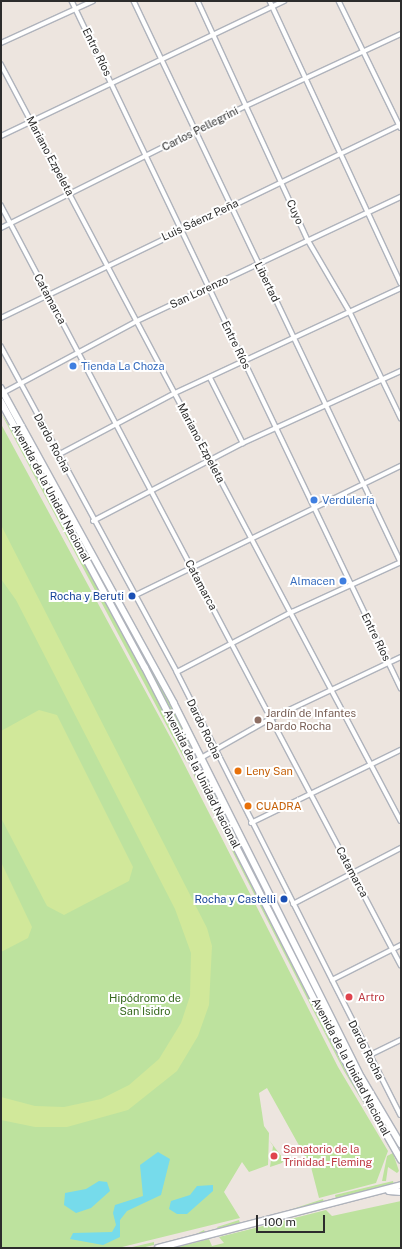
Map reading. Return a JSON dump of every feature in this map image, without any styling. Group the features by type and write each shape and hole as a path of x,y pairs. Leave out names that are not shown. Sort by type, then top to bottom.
{"main road":[{"name":"Avenida de la Unidad Nacional","path":"2,392 201,758 362,1078 401,1144"},
{"name":"Avenida de la Unidad Nacional","path":"1,401 194,762 354,1077 401,1159"},
{"path":"158,1248 253,1225 273,1224 280,1218 401,1185"},
{"path":"387,1190 401,1192"}],"street":[{"name":"Entre Ríos","path":"72,1 112,82 145,156 182,229 208,288 401,688"},
{"path":"1,43 93,1"},
{"name":"Libertad","path":"134,1 233,205 258,264 361,482 401,562"},
{"name":"Cuyo","path":"198,1 308,240 350,312 401,418"},
{"path":"270,1 342,153 401,283"},
{"path":"1,136 213,33 284,1"},
{"path":"339,1 401,126"},
{"name":"Carlos Pellegrini","path":"1,228 246,106 401,34"},
{"name":"Mariano Ezpeleta","path":"1,64 108,264 135,322 175,393 333,688 401,822"},
{"name":"Luis Sáenz Peña","path":"1,318 47,293 401,126"},
{"name":"San Lorenzo","path":"2,392 21,385 135,322 401,197"},
{"name":"Catamarca","path":"1,206 232,644 270,720 312,796 401,965"},
{"path":"58,455 175,393 401,288"},
{"name":"Dardo Rocha","path":"1,346 93,521 136,595 177,672 214,750 332,980 368,1056 401,1115"},
{"path":"93,521 150,489 210,459 276,427 401,371"},
{"path":"210,377 243,443"},
{"path":"136,595 361,482 401,466"},
{"path":"177,672 292,612 401,562"},
{"path":"194,762 270,720 333,688 401,658"},
{"path":"251,823 312,796 401,750"},
{"path":"292,904 401,848"},
{"path":"332,980 401,945"},
{"path":"368,1056 401,1040"}],"green space":[{"path":"5,403 151,665 193,751 180,729"},
{"path":"1,413 20,442 141,667 179,744 187,764"},
{"name":"Hipódromo de San Isidro","path":"1,424 175,746 338,1067 388,1151 376,1183 319,1198 311,1167 267,1088 259,1093 264,1126 269,1133 268,1165 249,1172 242,1162 224,1192 240,1218 118,1248 1,1248"},
{"path":"1,525 207,928 212,946 209,1005 198,1036 177,1071 128,1110 67,1127 35,1127 1,1120 1,1097 35,1106 64,1107 101,1099 129,1085 159,1059 181,1023 190,996 191,953 175,909 16,600 1,579"},
{"path":"39,710 57,715 133,867 129,881 64,915 47,906 1,818 1,731"},
{"path":"190,768 202,786 345,1070 391,1149 344,1071"},
{"path":"202,774 211,784 321,1001 400,1145 397,1146 359,1082"},
{"path":"1,862 32,927 28,938 1,952"},
{"path":"269,1140 282,1157 287,1156 282,1163 270,1167 273,1146"},
{"path":"393,1153 399,1171 397,1173 388,1167 386,1181 382,1181 387,1156"},
{"path":"393,1181 394,1184 336,1199 335,1195"},
{"path":"323,1199 324,1202 285,1215 284,1212"},
{"path":"401,1201 401,1248 174,1248 209,1239 212,1246 224,1243 219,1237 326,1210 332,1216"},
{"path":"239,1220 240,1223 218,1230 217,1227"},
{"path":"204,1230 205,1232 173,1248 171,1247"},
{"path":"154,1242 154,1245 141,1248 128,1248"}],"water":[{"path":"158,1152 170,1159 161,1195 127,1211 120,1220 120,1237 103,1245 70,1239 73,1233 112,1232 116,1225 113,1213 115,1205 143,1196 140,1165"},
{"path":"99,1181 107,1182 110,1191 91,1208 76,1213 64,1205 65,1193 86,1189"},
{"path":"213,1185 213,1191 187,1214 177,1214 169,1209 171,1201 190,1195 197,1186"}],"place":[{"name":"Tienda La Choza","path":"73,366"},
{"name":"Verdulería","path":"314,500"},
{"name":"Almacen","path":"343,581"},
{"name":"Rocha y Beruti","path":"132,596"},
{"name":"Jardín de Infantes Dardo Rocha","path":"258,720"},
{"name":"Leny San","path":"238,771"},
{"name":"CUADRA","path":"248,806"},
{"name":"Rocha y Castelli","path":"284,899"},
{"name":"Artro","path":"349,997"},
{"name":"Sanatorio de la Trinidad - Fleming","path":"274,1156"}]}
